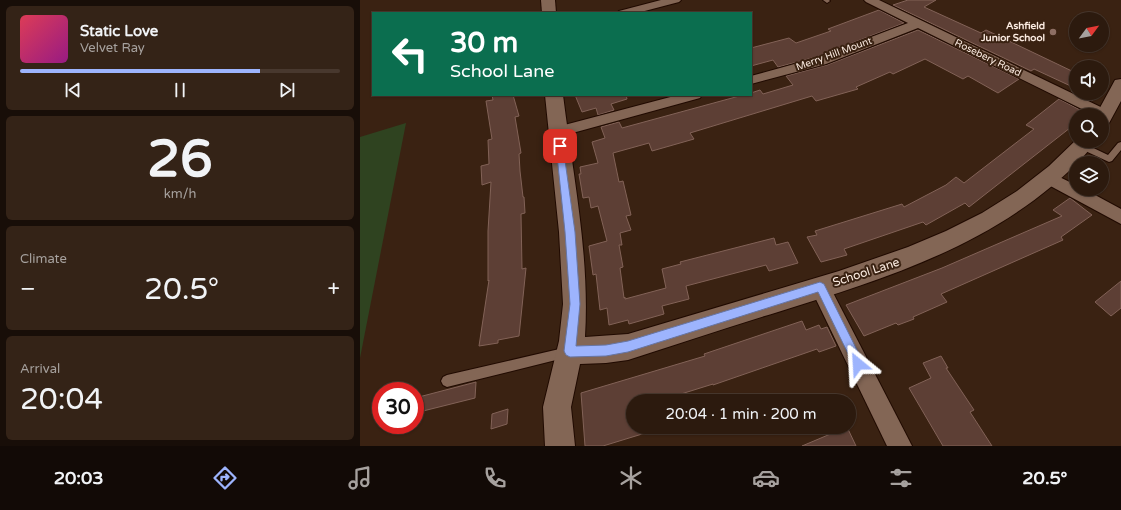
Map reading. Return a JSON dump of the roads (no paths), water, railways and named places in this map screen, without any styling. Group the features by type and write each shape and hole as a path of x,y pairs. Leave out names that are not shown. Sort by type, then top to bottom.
{"street":[{"path":"548,0 549,12"},
{"path":"627,12 675,0"},
{"name":"Rosebery Road","path":"870,0 1084,108"},
{"name":"Merry Hill Mount","path":"752,80 821,61 917,24"},
{"path":"1109,110 1119,93"},
{"path":"554,96 570,232 575,304 570,351 560,384 557,407 560,446"},
{"path":"558,132 691,96"},
{"name":"School Lane","path":"570,351 606,350 628,347 909,258 957,237 1006,211 1049,178 1080,148"},
{"path":"1049,178 1121,217"},
{"path":"820,287 900,446"}],"lane":[{"path":"1090,148 1109,160 1121,145"},
{"path":"447,381 570,351"}],"place":[{"name":"Ashfield Junior School","path":"1053,32"}]}
